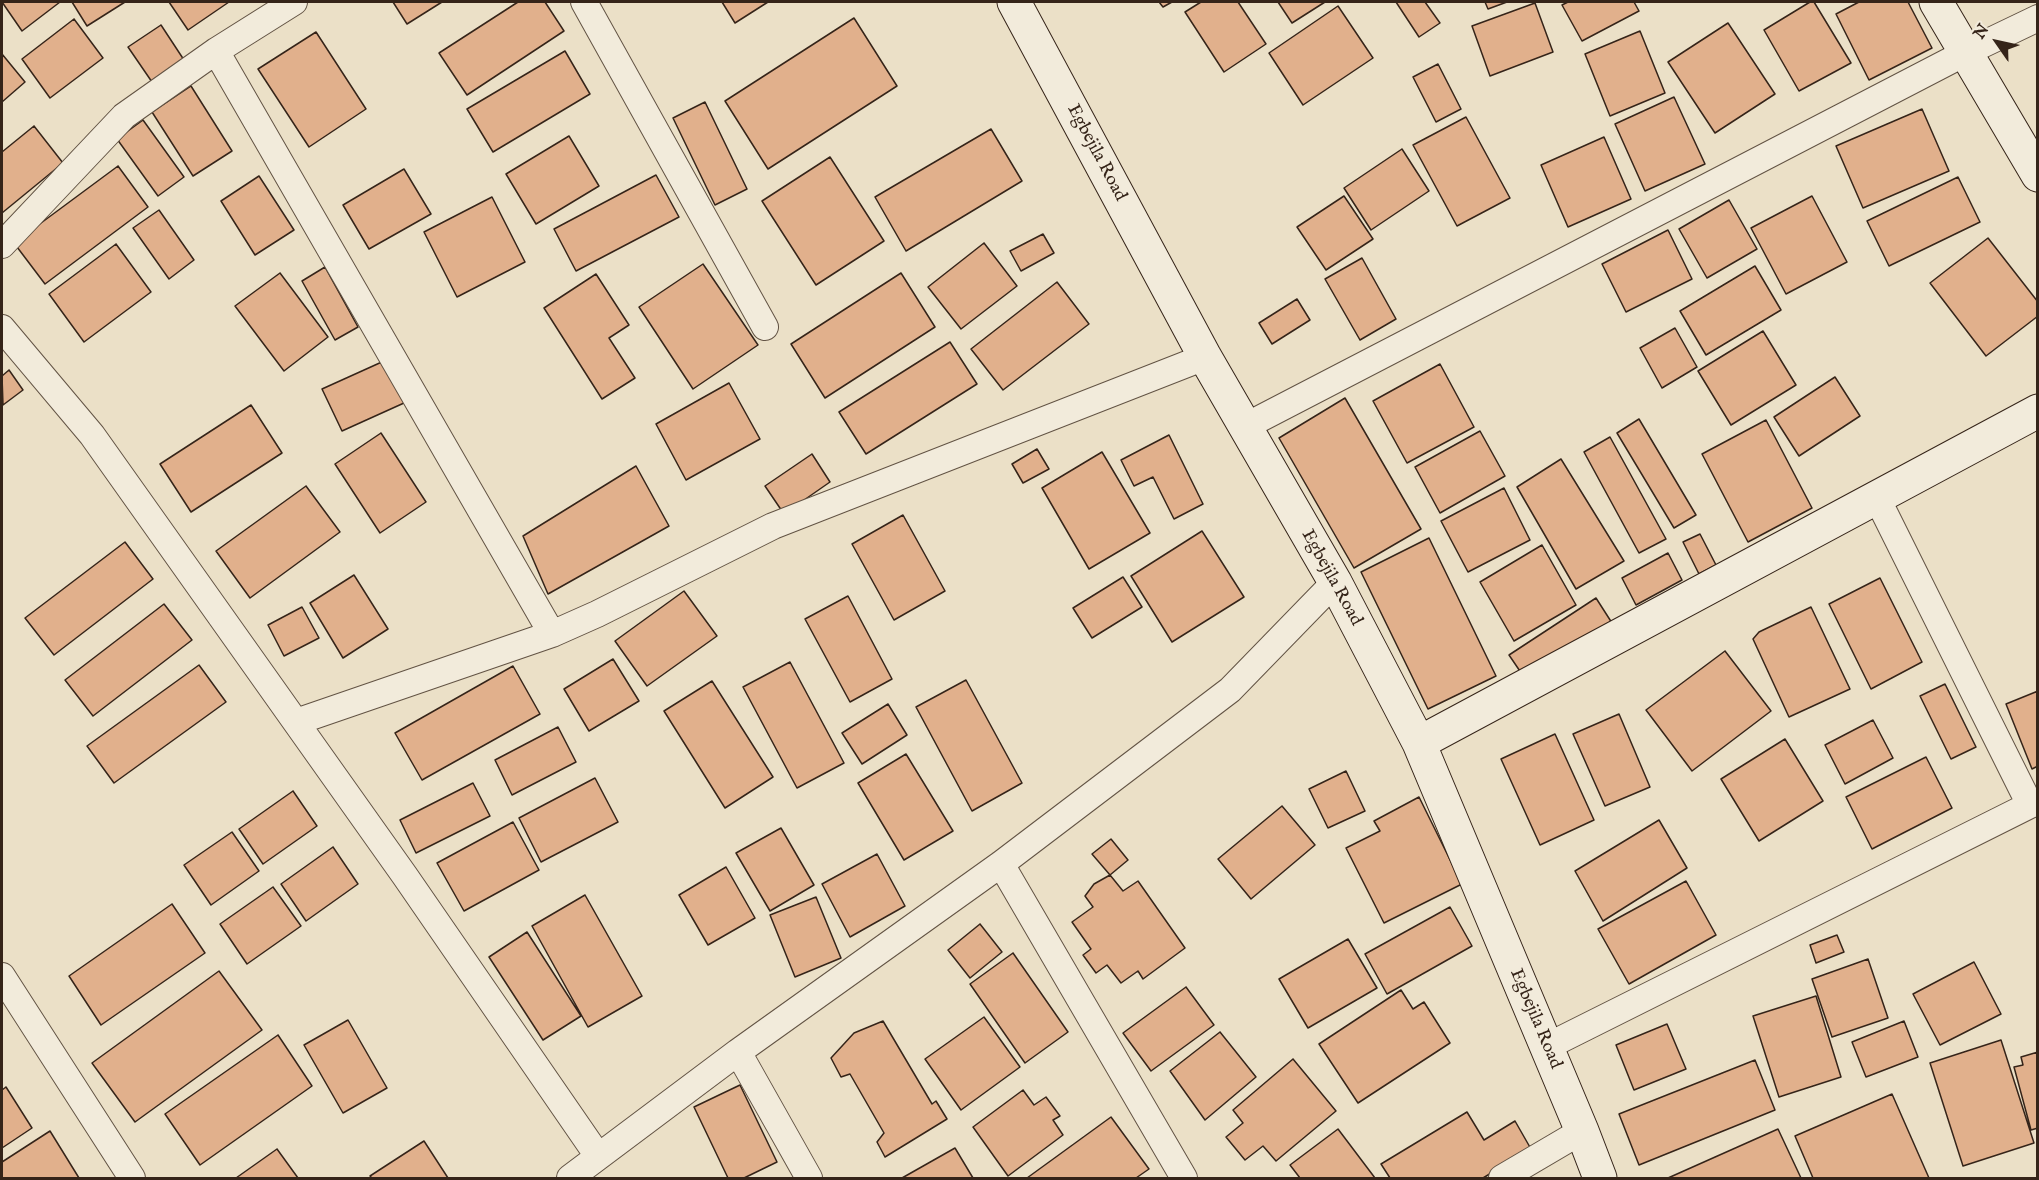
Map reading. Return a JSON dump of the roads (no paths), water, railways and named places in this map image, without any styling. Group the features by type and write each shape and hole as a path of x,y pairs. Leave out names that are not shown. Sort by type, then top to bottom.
{"street":[{"path":"2,245 124,116 216,51 294,2"},
{"path":"584,2 765,327"},
{"name":"Egbejila Road","path":"1014,2 1205,357 1335,582 1419,743 1600,1179"},
{"path":"1936,2 2037,174"},
{"path":"1246,426 1965,53 2037,18"},
{"path":"216,51 552,634"},
{"path":"2,328 92,435 405,876 598,1156"},
{"path":"296,722 552,634 773,526 1205,357"},
{"path":"1419,743 2037,411"},
{"path":"1546,1047 2034,803 1876,496"},
{"path":"570,1179 738,1052 1001,864 1230,690 1335,582"},
{"path":"1001,864 1184,1179"},
{"path":"2,976 132,1179"},
{"path":"738,1052 809,1179"},
{"path":"1502,1179 1582,1131"}]}
